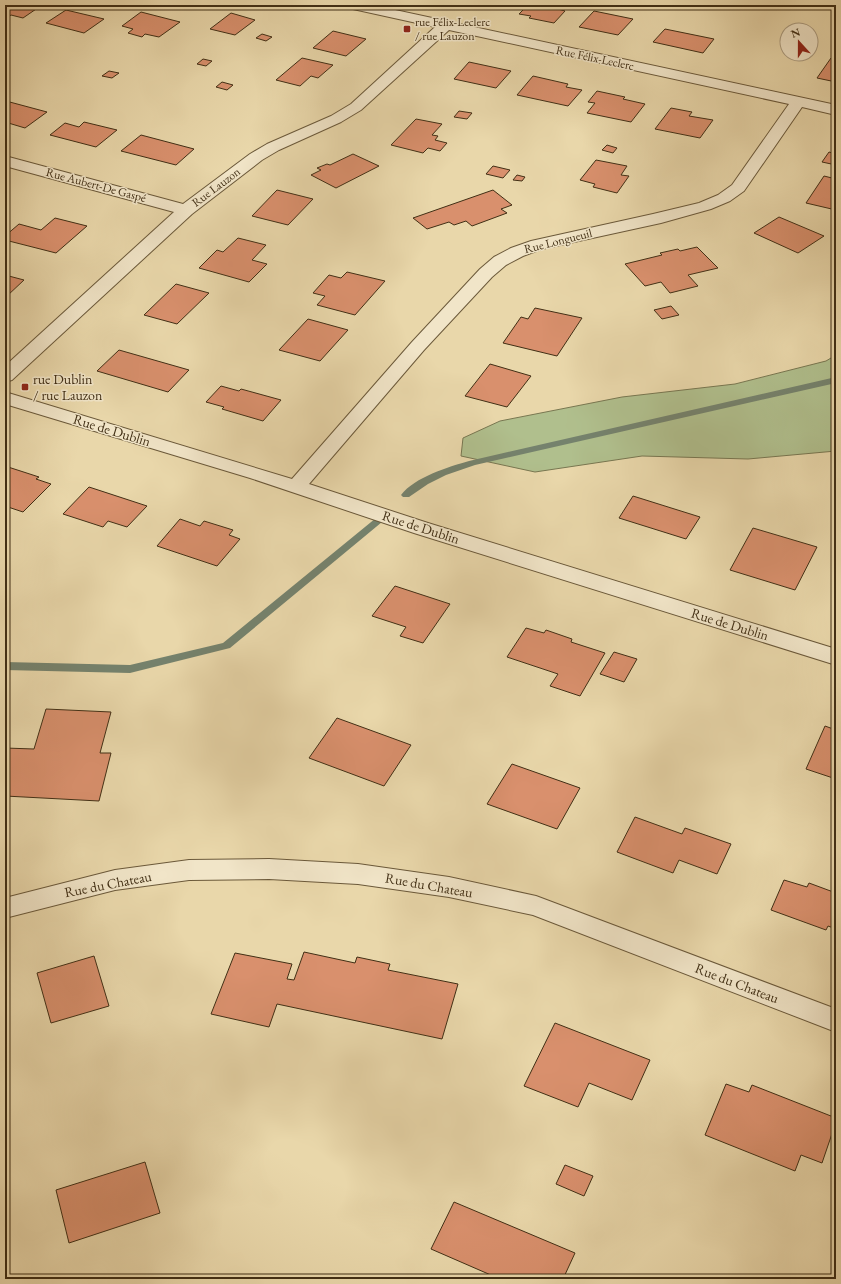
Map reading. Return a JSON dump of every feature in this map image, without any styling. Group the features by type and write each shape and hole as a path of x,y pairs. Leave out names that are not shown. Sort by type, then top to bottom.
{"street":[{"name":"Rue Félix-Leclerc","path":"353,5 836,110"},
{"name":"Rue Lauzon","path":"5,376 186,210 256,157 336,119 356,107 446,25"},
{"name":"Rue Longueuil","path":"296,486 418,346 486,273 500,261 517,252 537,245 655,219 705,206 724,198 738,188 798,102"},
{"name":"Rue Aubert-De Gaspé","path":"5,160 186,210"},
{"name":"Rue de Dublin","path":"5,398 296,486 421,528 836,657"},
{"name":"Rue du Chateau","path":"5,908 115,880 189,870 269,869 358,874 449,887 536,906 836,1021"}],"green space":[{"path":"836,355 836,451 748,459 642,456 535,472 461,456 463,438 500,421 622,397 735,384 826,361"}],"building":[{"path":"5,5 42,5 23,18 11,15 5,19"},
{"path":"528,5 543,5 565,11 554,23 529,18 531,16 519,14"},
{"path":"66,10 104,19 84,33 46,23"},
{"path":"594,11 633,19 618,35 579,27"},
{"path":"141,12 180,22 159,37 145,34 142,37 128,33 133,29 122,26"},
{"path":"231,13 255,20 235,35 210,29"},
{"path":"665,29 714,39 703,53 653,42"},
{"path":"333,31 366,39 346,56 313,48"},
{"path":"262,34 272,37 266,41 256,38"},
{"path":"302,58 333,65 318,78 311,76 300,86 276,80"},
{"path":"831,58 836,59 836,82 817,78"},
{"path":"203,59 212,61 206,66 197,64"},
{"path":"469,62 511,71 496,88 454,79"},
{"path":"109,71 119,73 112,78 102,76"},
{"path":"533,76 568,84 566,87 582,90 568,106 517,95"},
{"path":"222,82 233,85 227,90 216,87"},
{"path":"597,91 625,97 623,99 645,104 631,122 587,113 595,103 588,102"},
{"path":"6,101 47,112 25,128 5,122"},
{"path":"671,108 692,112 689,116 713,120 700,138 655,129"},
{"path":"459,111 472,113 467,119 454,117"},
{"path":"416,119 442,124 432,135 438,136 435,140 447,143 440,151 428,148 423,153 391,145"},
{"path":"84,122 117,130 96,147 50,135 65,123 79,127"},
{"path":"141,135 194,149 176,165 121,151"},
{"path":"607,145 617,148 613,153 602,150"},
{"path":"829,152 836,154 836,165 822,162"},
{"path":"353,154 379,166 336,188 311,175 321,170 317,168 327,164 330,165"},
{"path":"596,160 627,166 621,175 629,176 617,193 593,187 595,184 580,180"},
{"path":"493,166 510,170 503,178 486,174"},
{"path":"517,175 525,177 522,181 513,180"},
{"path":"824,176 836,179 836,210 806,203"},
{"path":"277,190 313,199 288,225 252,216"},
{"path":"493,190 512,205 501,209 507,213 472,226 466,221 454,225 449,222 427,229 413,218"},
{"path":"779,217 824,236 798,253 754,233"},
{"path":"55,218 87,226 56,253 5,240 5,236 19,224 41,230"},
{"path":"238,238 266,245 252,260 267,264 249,282 199,268 217,250 223,252"},
{"path":"697,247 718,268 688,275 698,286 670,293 661,282 645,286 625,264 662,255 660,253 678,249 680,251"},
{"path":"347,272 385,281 355,315 317,305 325,296 313,293 329,275 341,278"},
{"path":"5,275 24,280 7,296 9,296 5,300"},
{"path":"176,284 209,293 177,324 144,315"},
{"path":"671,306 679,315 662,319 654,310"},
{"path":"535,308 582,318 557,356 503,343 521,317 528,319"},
{"path":"308,319 348,330 320,361 279,350"},
{"path":"119,350 189,370 168,392 97,371"},
{"path":"490,364 531,376 507,407 465,396"},
{"path":"221,386 239,391 241,389 281,400 263,421 222,409 224,407 206,402"},
{"path":"5,466 39,477 36,479 51,484 23,512 5,506"},
{"path":"89,487 147,506 127,527 108,521 103,527 63,514"},
{"path":"633,496 700,517 686,539 619,518"},
{"path":"180,519 200,526 204,521 233,530 229,535 240,539 217,566 157,546"},
{"path":"753,528 817,547 795,590 730,570"},
{"path":"395,586 450,604 423,643 400,636 406,627 372,616"},
{"path":"526,628 544,633 546,630 572,639 571,642 605,653 580,696 550,686 558,674 507,657"},
{"path":"614,652 637,659 624,682 600,674"},
{"path":"46,709 111,712 100,753 111,753 99,801 5,796 5,748 34,749"},
{"path":"337,718 411,745 384,786 309,758"},
{"path":"825,726 836,730 836,779 806,769"},
{"path":"512,764 580,788 557,829 487,804"},
{"path":"635,817 682,834 685,828 731,844 717,874 679,860 673,873 617,852"},
{"path":"784,880 807,887 809,883 836,893 836,929 828,926 826,930 771,910"},
{"path":"304,952 355,963 357,957 390,964 388,970 458,984 442,1039 277,1004 269,1027 211,1014 235,953 292,964 287,979 294,980"},
{"path":"94,956 109,1006 51,1023 37,973"},
{"path":"555,1023 650,1060 632,1100 589,1083 578,1107 524,1086"},
{"path":"726,1084 749,1092 752,1085 836,1118 822,1163 801,1155 795,1171 705,1135"},
{"path":"145,1162 160,1213 69,1243 56,1190"},
{"path":"565,1165 593,1176 584,1196 556,1184"},
{"path":"454,1202 575,1253 563,1279 500,1279 431,1249"}],"waterway":[{"path":"406,495 434,477 452,469 472,463 836,380"},
{"path":"5,666 130,669 226,646 379,520"}],"place":[{"name":"rue Félix-Leclerc / rue Lauzon","path":"407,29"},
{"name":"rue Dublin / rue Lauzon","path":"25,387"}]}
